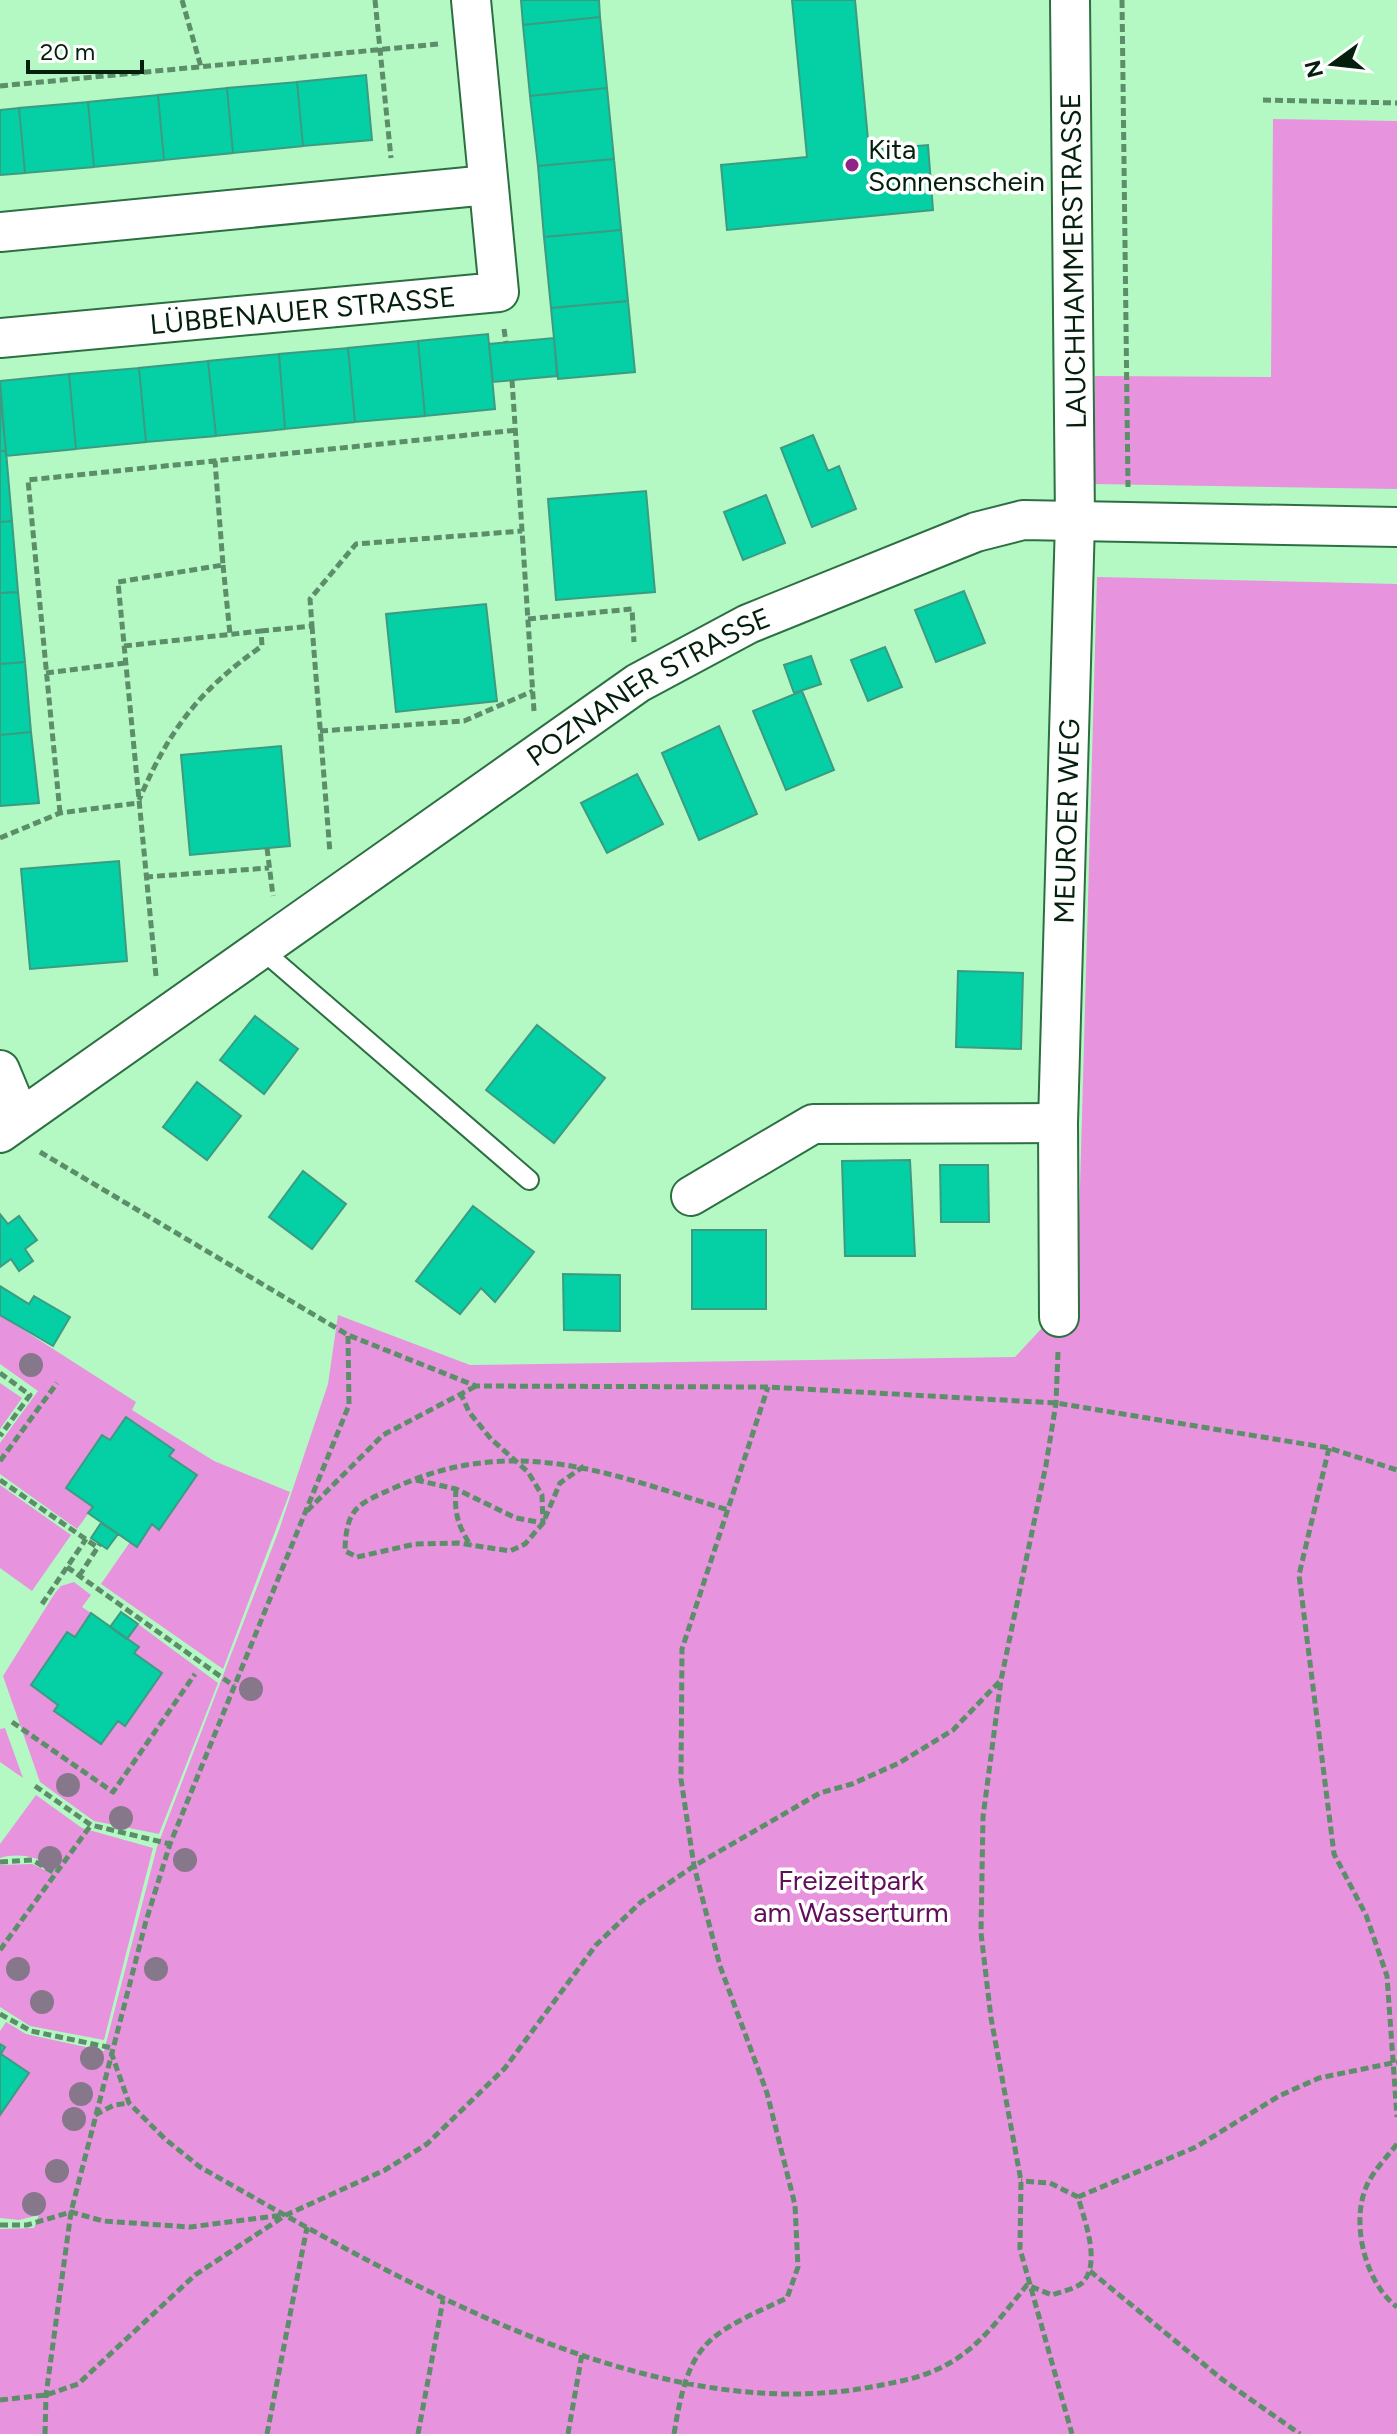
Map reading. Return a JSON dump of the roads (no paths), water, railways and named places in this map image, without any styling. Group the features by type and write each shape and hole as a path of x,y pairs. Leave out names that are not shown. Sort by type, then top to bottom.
{"street":[{"name":"LÜBBENAUER STRASSE","path":"0,338 499,292 471,0"},
{"name":"LAUCHHAMMERSTRASSE","path":"1070,0 1075,521"},
{"path":"0,232 488,185"},
{"name":"POZNANER STRASSE","path":"12,1124 638,683 748,624 976,532 1023,520 1397,527"},
{"name":"MEUROER WEG","path":"1059,1317 1058,1123 1075,521"},
{"path":"0,1070 12,1124"},
{"path":"691,1196 813,1124 1058,1123"}],"lane":[{"path":"261,949 529,1180"}],"place":[{"name":"Kita Sonnenschein","path":"852,165"}],"park label":[{"name":"Freizeitpark am Wasserturm","path":"851,1896"}]}
